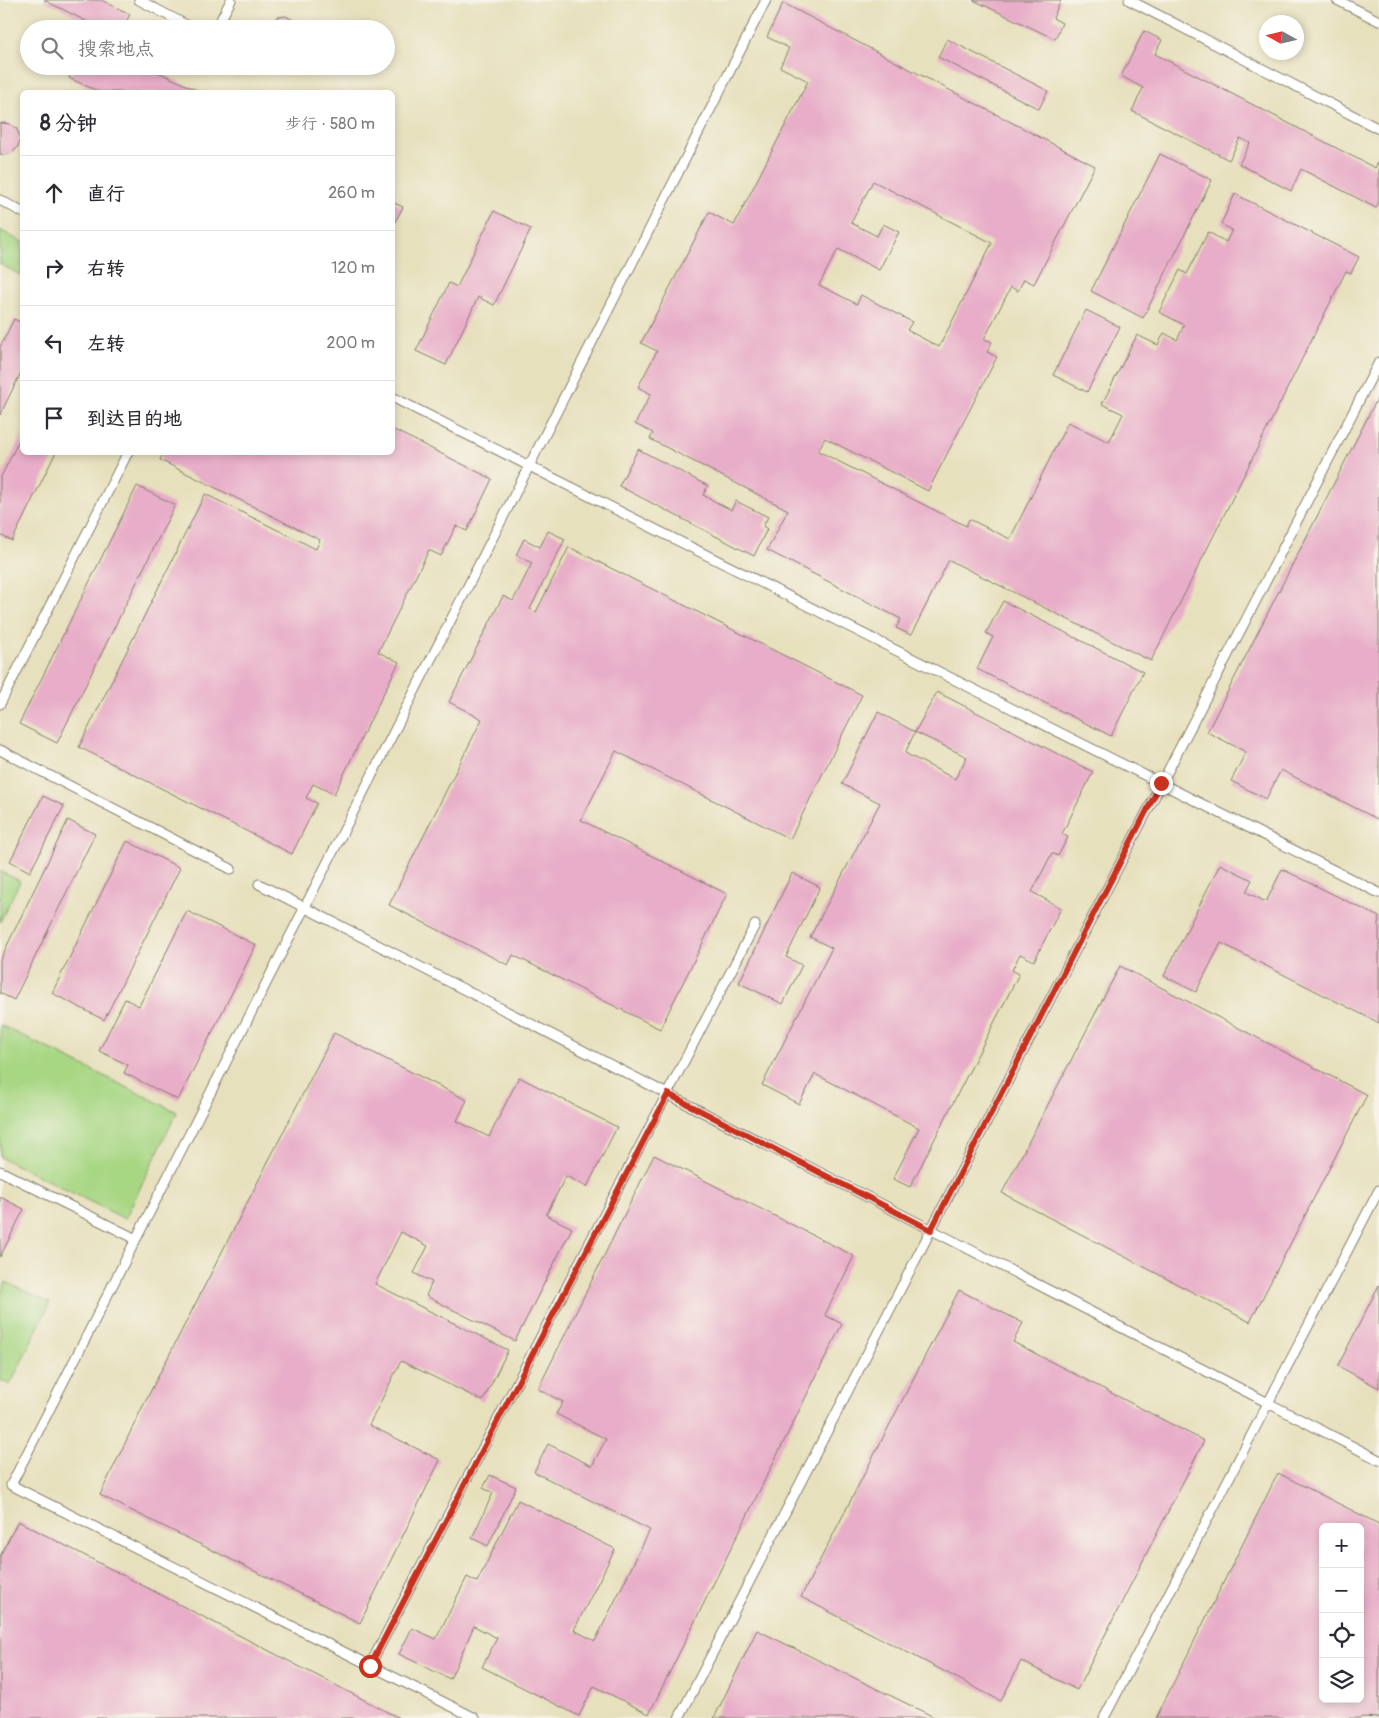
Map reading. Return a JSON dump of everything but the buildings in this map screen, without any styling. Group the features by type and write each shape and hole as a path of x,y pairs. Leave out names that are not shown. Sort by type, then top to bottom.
{"lane":[{"path":"139,0 177,20"},
{"path":"221,20 231,0"},
{"path":"475,1718 11,1485 766,0"},
{"path":"1129,0 1379,129"},
{"path":"1337,0 1379,21"},
{"path":"0,200 20,211"},
{"path":"679,1718 1379,362"},
{"path":"395,399 1379,893"},
{"path":"0,704 126,455"},
{"path":"0,750 231,869"},
{"path":"258,884 1379,1460"},
{"path":"370,1666 755,926"},
{"path":"0,1171 136,1238"},
{"path":"1104,1718 1379,1190"}],"green space":[{"path":"0,230 20,241 20,275 0,264"},
{"path":"0,871 20,881 0,922"},
{"path":"0,1025 177,1112 125,1219 0,1157"},
{"path":"6,1282 50,1303 10,1385 0,1380 0,1295"}],"route":[{"path":"370,1666 668,1094 931,1230 1161,783"}]}
